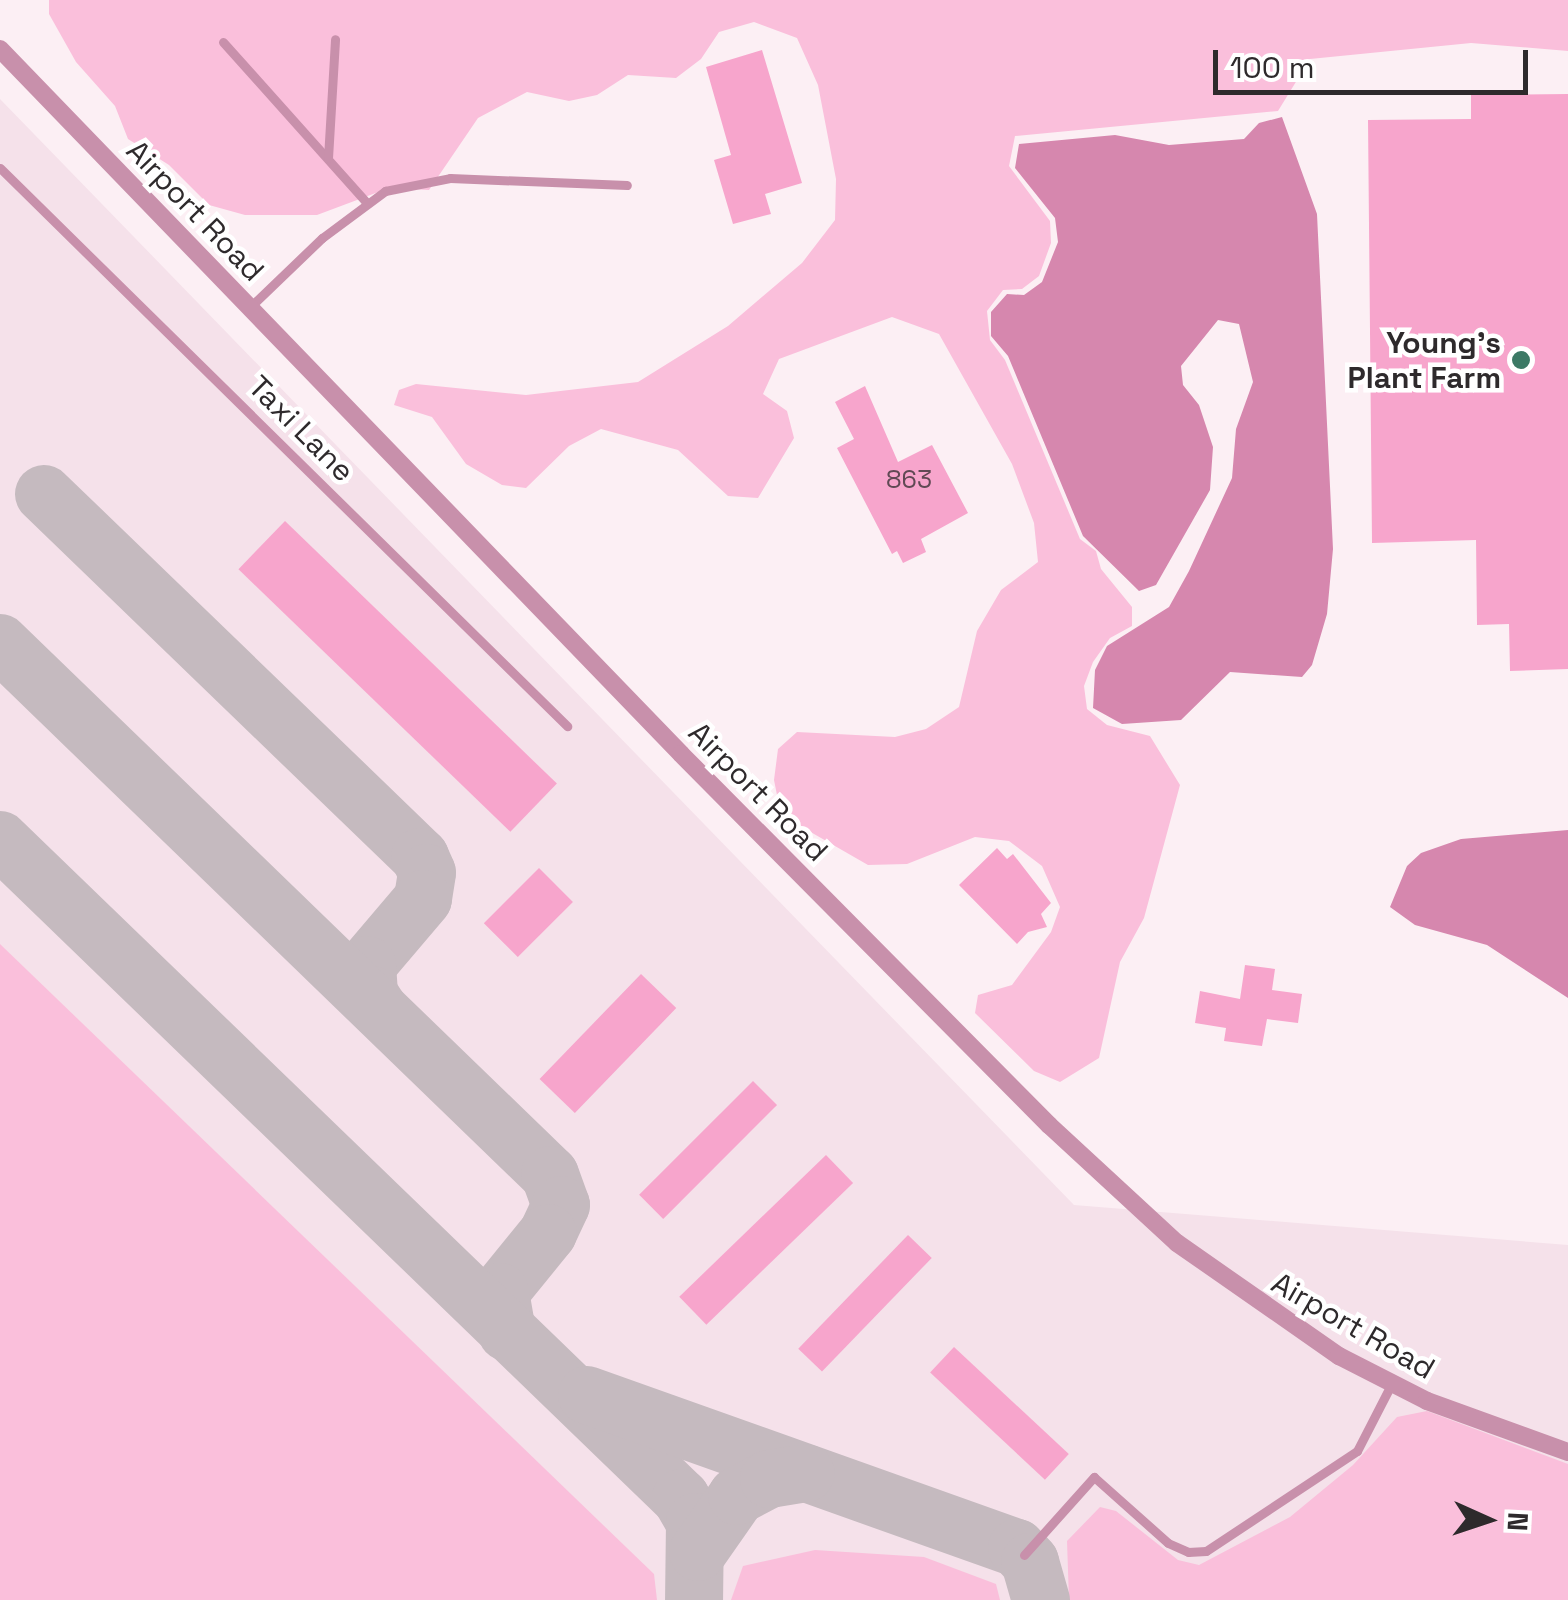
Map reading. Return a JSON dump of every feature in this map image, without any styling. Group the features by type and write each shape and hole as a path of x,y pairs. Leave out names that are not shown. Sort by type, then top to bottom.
{"street":[{"name":"Airport Road","path":"0,49 1049,1125 1222,1277 1276,1317 1392,1383 1568,1452"}],"lane":[{"path":"328,158 335,39"},
{"path":"224,42 366,202"},
{"name":"Taxi Lane","path":"0,168 568,726"},
{"path":"250,307 384,190 450,178 627,185"},
{"path":"1024,1555 1094,1477 1168,1543 1206,1551 1358,1452 1392,1383"}],"shaded area":[{"path":"49,0 1568,0 1568,51 1471,43 1310,59 1278,111 1015,136 1009,166 1050,221 1051,243 1039,276 1022,289 1003,290 987,311 990,340 1005,360 1080,539 1096,551 1101,569 1132,607 1132,626 1110,638 1093,662 1084,686 1087,709 1107,725 1150,736 1180,785 1144,918 1120,962 1099,1058 1060,1082 1034,1071 975,1013 978,995 1012,985 1051,932 1060,907 1042,866 1009,841 975,837 907,864 868,865 781,815 774,780 778,749 797,732 895,737 926,729 959,707 977,631 1001,590 1038,562 1034,523 1012,464 939,334 892,317 779,359 763,394 787,411 794,438 758,498 728,496 678,450 601,429 569,446 526,488 502,485 466,464 432,417 394,405 399,390 416,384 526,395 638,382 728,326 802,263 835,220 836,179 818,85 797,38 754,22 719,32 701,59 676,78 628,75 597,95 569,101 527,92 478,118 429,190 389,188 317,215 245,215 209,205 169,165 128,139 115,106 76,62 49,14"},
{"path":"0,99 1074,1205 1568,1245 1568,1600 0,1600"},
{"path":"1282,117 1317,214 1333,549 1327,614 1312,665 1302,677 1230,672 1181,720 1122,724 1093,708 1095,670 1107,646 1169,607 1189,571 1232,478 1236,429 1253,382 1239,324 1218,320 1181,366 1183,385 1199,405 1213,447 1210,490 1156,585 1139,591 1083,536 1008,356 991,336 991,312 1007,294 1024,295 1042,282 1058,242 1055,218 1015,168 1019,144 1115,135 1169,145 1244,139 1259,123"},
{"path":"1568,830 1568,998 1487,945 1415,925 1390,907 1407,866 1421,853 1461,839"},
{"path":"0,944 654,1574 657,1600 0,1600"},
{"path":"1427,1411 1568,1464 1568,1600 1069,1600 1067,1541 1100,1507 1116,1511 1178,1560 1199,1565 1290,1517 1353,1465 1397,1417"},
{"path":"815,1550 924,1557 996,1584 1000,1600 731,1600 743,1566"}],"building":[{"path":"762,50 802,183 765,194 771,214 733,224 714,160 731,155 706,67"},
{"path":"1568,94 1568,669 1510,671 1509,624 1477,625 1476,540 1372,543 1368,120 1471,119 1471,95"},
{"path":"865,386 898,462 932,445 968,513 921,539 926,552 903,563 897,551 892,554 837,448 854,439 835,402"},
{"path":"285,521 557,784 510,832 238,569"},
{"path":"997,848 1007,859 1013,854 1051,903 1041,914 1047,927 1028,932 1017,944 959,885"},
{"path":"539,868 573,902 518,957 484,923"},
{"path":"1245,965 1275,969 1272,990 1302,994 1298,1023 1267,1019 1262,1046 1224,1041 1226,1028 1195,1023 1200,991 1240,999"},
{"path":"641,974 676,1008 575,1113 540,1079"},
{"path":"753,1081 777,1105 663,1219 639,1195"},
{"path":"826,1155 853,1183 706,1325 679,1297"},
{"path":"908,1235 932,1258 822,1372 798,1349"},
{"path":"954,1347 1069,1454 1045,1480 930,1373"}],"taxiway":[{"path":"44,494 420,857 427,873 423,899 367,965 369,994 378,1008"},
{"path":"0,643 550,1175 561,1205 548,1233 500,1292 507,1332"},
{"path":"0,840 681,1498 695,1522 694,1600"},
{"path":"587,1395 1017,1548 1030,1562 1041,1600"},
{"path":"698,1552 737,1496 769,1479 806,1473"}],"place":[{"name":"Young's Plant Farm","path":"1521,360"}]}
